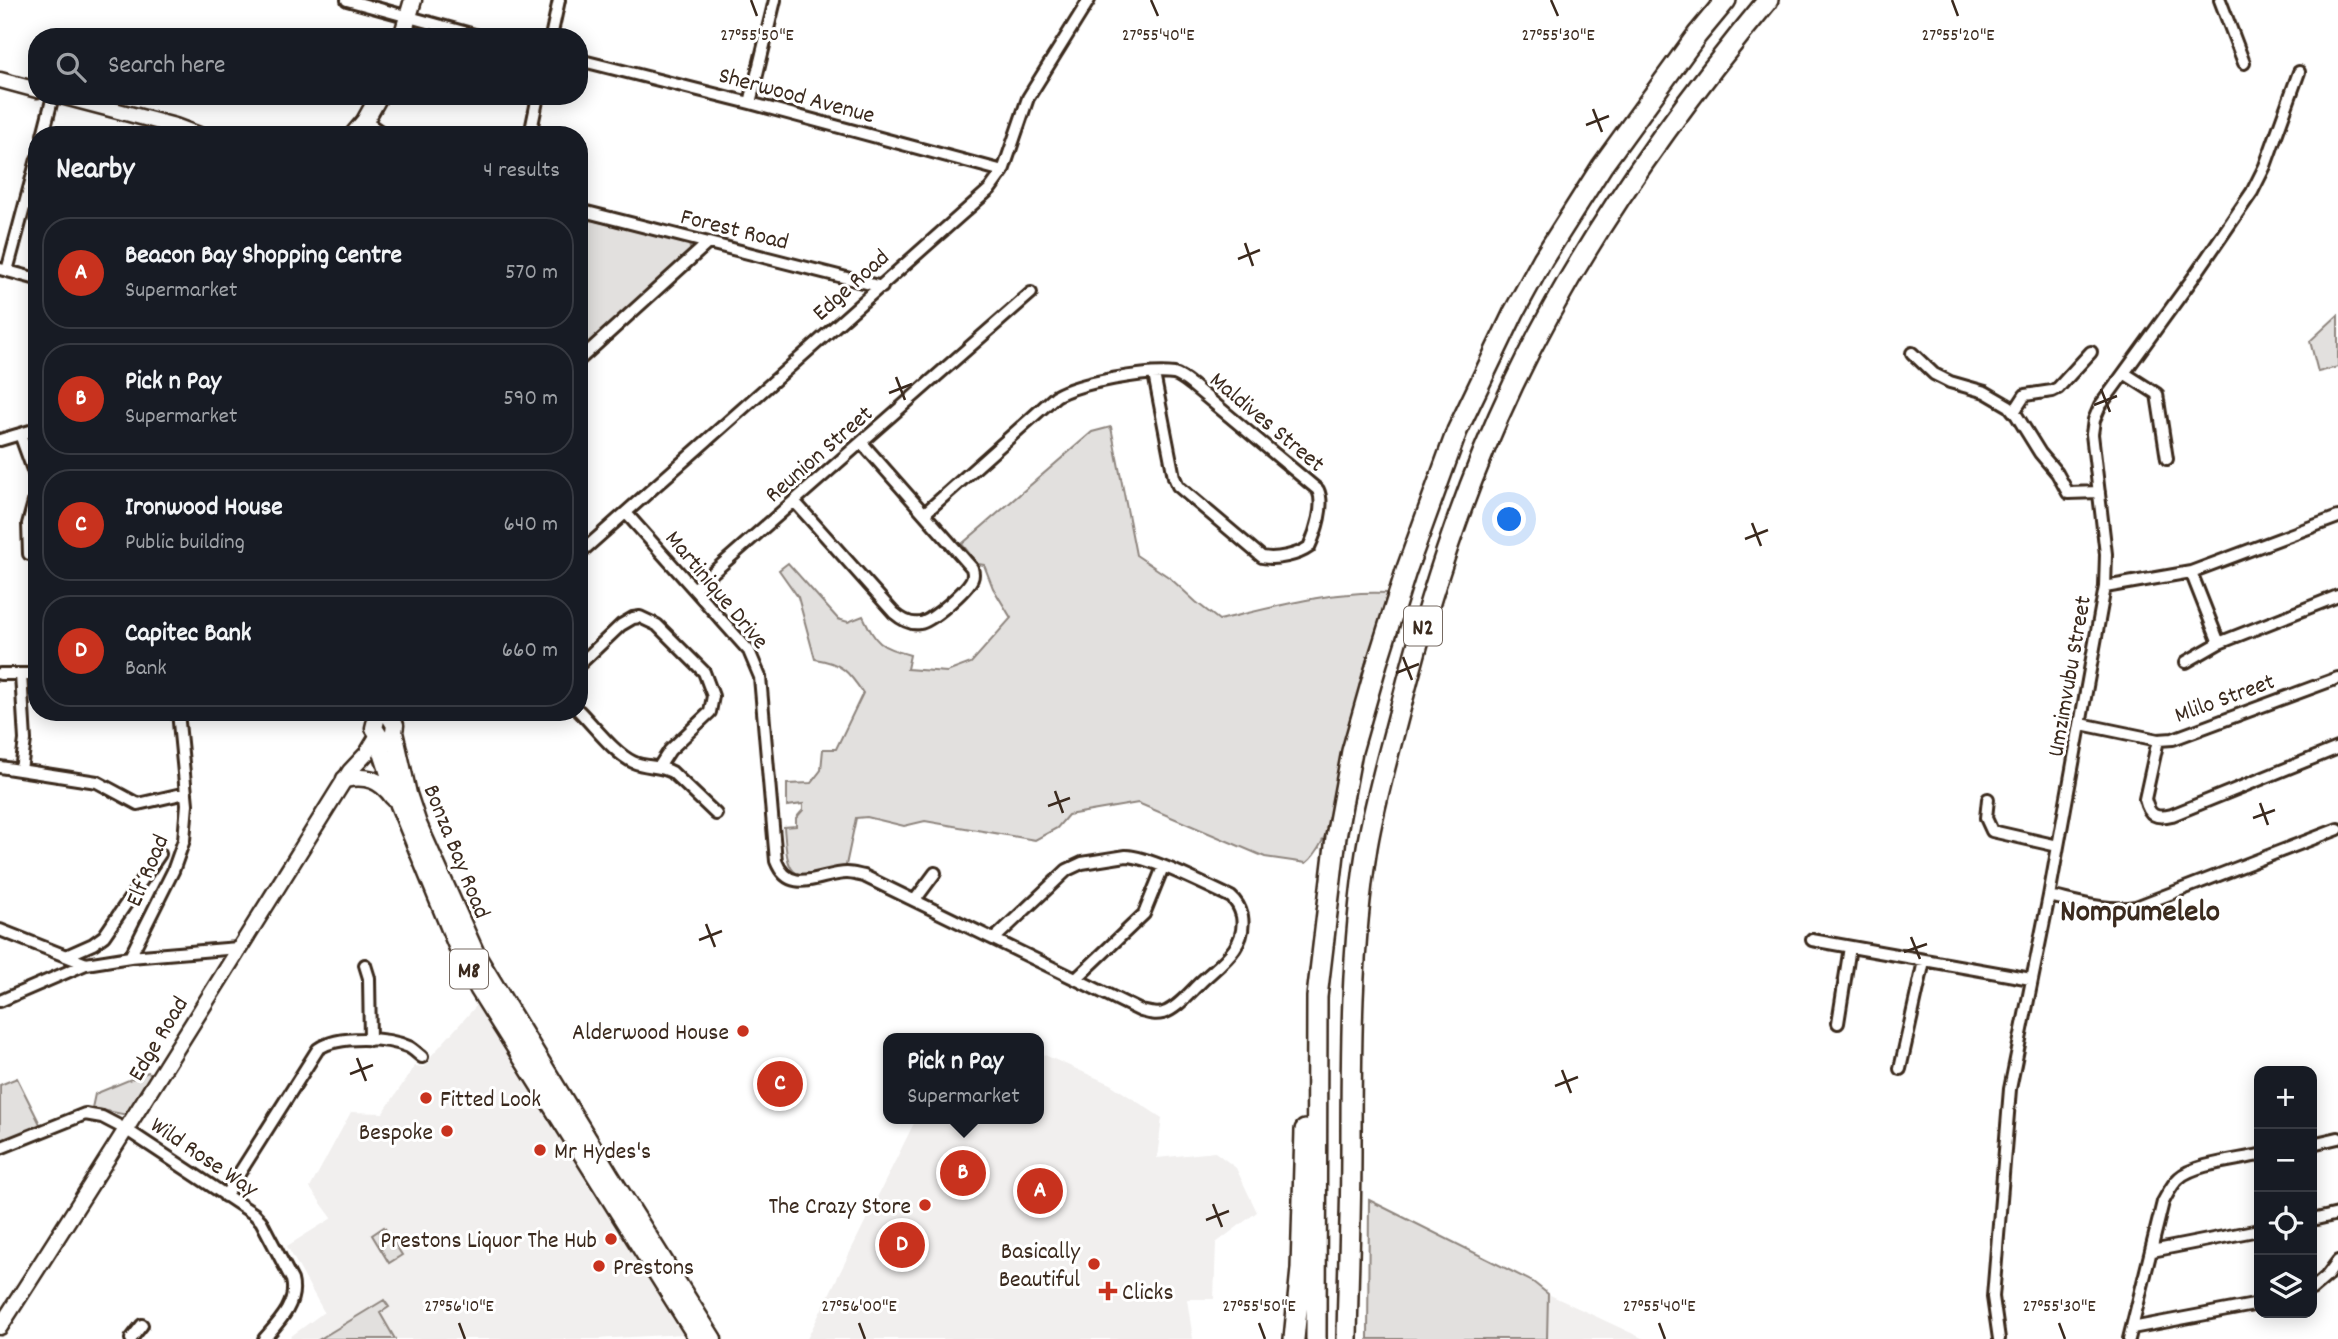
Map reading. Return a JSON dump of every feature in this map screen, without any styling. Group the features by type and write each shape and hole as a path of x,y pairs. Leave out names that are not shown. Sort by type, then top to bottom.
{"highway":[{"path":"1698,35 1719,0"},
{"name":"N2","path":"1316,1339 1318,1153 1315,1068 1317,997 1323,930 1352,751 1405,572 1438,478 1481,378 1544,259 1602,166 1726,0"},
{"name":"N2","path":"1347,1339 1350,1070 1357,939 1367,846 1413,660 1446,551 1478,463 1513,384 1574,272 1662,134 1768,0"},
{"path":"1662,134 1699,97 1780,0"},
{"path":"1294,1339 1301,1269 1306,1114 1315,1068"}],"main road":[{"path":"405,28 411,8"},
{"path":"361,126 374,105"},
{"name":"Bonza Bay Road","path":"384,723 382,752 399,805 459,951 479,990 698,1339"},
{"name":"Bonza Bay Road","path":"384,723 418,824 477,956 713,1339"},
{"path":"348,775 371,778 388,791 399,805"}],"street":[{"path":"346,0 411,8 460,28"},
{"path":"553,28 559,0"},
{"path":"750,103 775,0"},
{"name":"Edge Road","path":"588,546 990,189 1003,172 1028,98 1089,0"},
{"path":"2220,0 2244,63"},
{"name":"Sherwood Avenue","path":"588,62 1003,172"},
{"name":"Umzimvubu Street","path":"1999,1339 1993,1297 2010,1089 2049,896 2105,587 2106,554 2092,433 2094,420 2100,406 2252,191 2265,166 2299,72"},
{"path":"0,80 28,88"},
{"path":"45,126 51,105"},
{"path":"96,105 177,126"},
{"path":"532,126 536,105"},
{"path":"365,121 372,126"},
{"path":"28,189 4,270 28,277"},
{"name":"Forest Road","path":"588,212 882,287"},
{"path":"588,352 708,243"},
{"name":"Reunion Street","path":"694,589 1031,293"},
{"path":"2014,412 2025,395 2058,388 2091,352"},
{"path":"1912,353 1934,374 1950,382 1985,391 2014,412 2068,493 2099,492"},
{"path":"2124,373 2157,394 2167,459"},
{"name":"Maldives Street","path":"925,513 1056,396 1080,386 1154,374 1173,374 1185,380 1318,490 1321,502 1309,547 1294,553 1262,557 1178,486 1154,374"},
{"path":"0,440 28,432"},
{"path":"20,434 28,456"},
{"path":"794,501 888,608 904,620 915,624 928,620 967,586 973,575 971,565 862,443"},
{"name":"Martinique Drive","path":"626,513 749,651 758,671 776,861 783,873 789,878 804,881 853,873 915,900"},
{"path":"2105,587 2190,572 2338,517"},
{"path":"2190,572 2219,643"},
{"path":"2186,662 2219,643 2338,596"},
{"path":"588,656 621,625 640,617 657,625 704,672 713,696 710,712 670,750 659,767"},
{"path":"0,674 28,674"},
{"path":"21,674 25,740 21,770"},
{"name":"Mlilo Street","path":"2081,724 2158,740 2172,739 2338,678"},
{"name":"Elf Road","path":"130,957 181,851 187,817 179,721"},
{"path":"588,721 625,758 638,764 666,768 678,776 716,814"},
{"name":"Edge Road","path":"0,1327 127,1130 238,948 384,723"},
{"path":"2158,740 2145,799 2147,809 2152,815 2161,818 2338,748"},
{"path":"0,767 97,782 138,804 186,793"},
{"path":"1988,799 1986,818 1992,831 2058,846"},
{"path":"2049,896 2123,909 2136,907 2338,829"},
{"path":"66,956 104,936 160,853"},
{"path":"934,873 915,900 994,939 1077,978 1141,1011 1153,1014 1162,1013 1177,1003 1236,947 1243,924 1236,901 1163,867 1126,856 1074,866 1061,875 994,939"},
{"path":"1077,978 1144,914 1163,867"},
{"path":"0,930 86,964"},
{"path":"1812,940 2031,979"},
{"path":"1838,1023 1850,947"},
{"path":"0,1001 86,964 130,957 238,948"},
{"path":"1899,1069 1924,961"},
{"path":"365,965 369,978 370,1040"},
{"path":"225,1195 314,1052 330,1042 370,1040 410,1047 422,1057"},
{"name":"Wild Rose Way","path":"0,1148 85,1114 102,1117 127,1130 261,1221 292,1280 294,1293 286,1312 264,1339"},
{"path":"2317,1143 2338,1138"},
{"path":"2254,1156 2190,1170 2179,1177 2163,1202 2131,1333 2254,1305"},
{"path":"2317,1219 2338,1214"},
{"path":"2152,1251 2254,1231"},
{"path":"2317,1285 2338,1261"},
{"path":"131,1339 142,1325"}],"shaded area":[{"path":"588,219 689,244 691,252 588,346"},
{"path":"2338,315 2338,367 2318,372 2310,341"},
{"path":"1111,427 1136,555 1170,578 1219,620 1324,597 1388,593 1362,675 1336,804 1318,849 1306,863 1265,857 1138,803 1068,815 1057,828 1035,840 925,821 904,826 867,817 856,818 845,870 814,875 796,873 788,859 784,827 796,826 796,818 803,810 803,804 787,806 787,784 811,783 821,770 823,749 836,749 863,693 844,670 832,663 815,659 798,597 779,570 788,563 838,619 848,622 863,616 880,643 910,655 907,669 947,672 971,663 1011,618 993,588 984,565 978,564 962,544 1092,432"},
{"path":"477,1005 683,1334 597,1339 290,1337 324,1312 287,1246 332,1218 310,1188 351,1112 383,1113 415,1066 424,1067 429,1063 432,1055"},
{"path":"1044,1055 1110,1084 1162,1118 1157,1158 1215,1152 1236,1168 1257,1212 1216,1243 1214,1299 1187,1299 1193,1339 807,1339 914,1124 1044,1124"},
{"path":"148,1072 153,1075 127,1115 92,1108 95,1094"},
{"path":"17,1078 41,1126 0,1143 0,1085"},
{"path":"1369,1200 1533,1282 1548,1294 1547,1339 1368,1339"},
{"path":"384,1227 402,1255 389,1263 372,1235"},
{"path":"1548,1294 1644,1339 1547,1339"},
{"path":"384,1300 389,1307 380,1313 395,1339 320,1339"}],"place":[{"name":"Alderwood House","path":"743,1031"},
{"name":"Ironwood House","path":"780,1084"},
{"name":"Fitted Look","path":"426,1098"},
{"name":"Bespoke","path":"447,1131"},
{"name":"Mr Hydes's","path":"540,1150"},
{"name":"Pick n Pay","path":"963,1173"},
{"name":"Beacon Bay Shopping Centre","path":"1040,1191"},
{"name":"The Crazy Store","path":"925,1205"},
{"name":"Prestons Liquor The Hub","path":"611,1239"},
{"name":"Capitec Bank","path":"902,1245"},
{"name":"Basically Beautiful","path":"1094,1264"},
{"name":"Prestons","path":"599,1266"},
{"name":"Clicks","path":"1108,1291"}],"district":[{"name":"Nompumelelo","path":"2140,909"}]}
